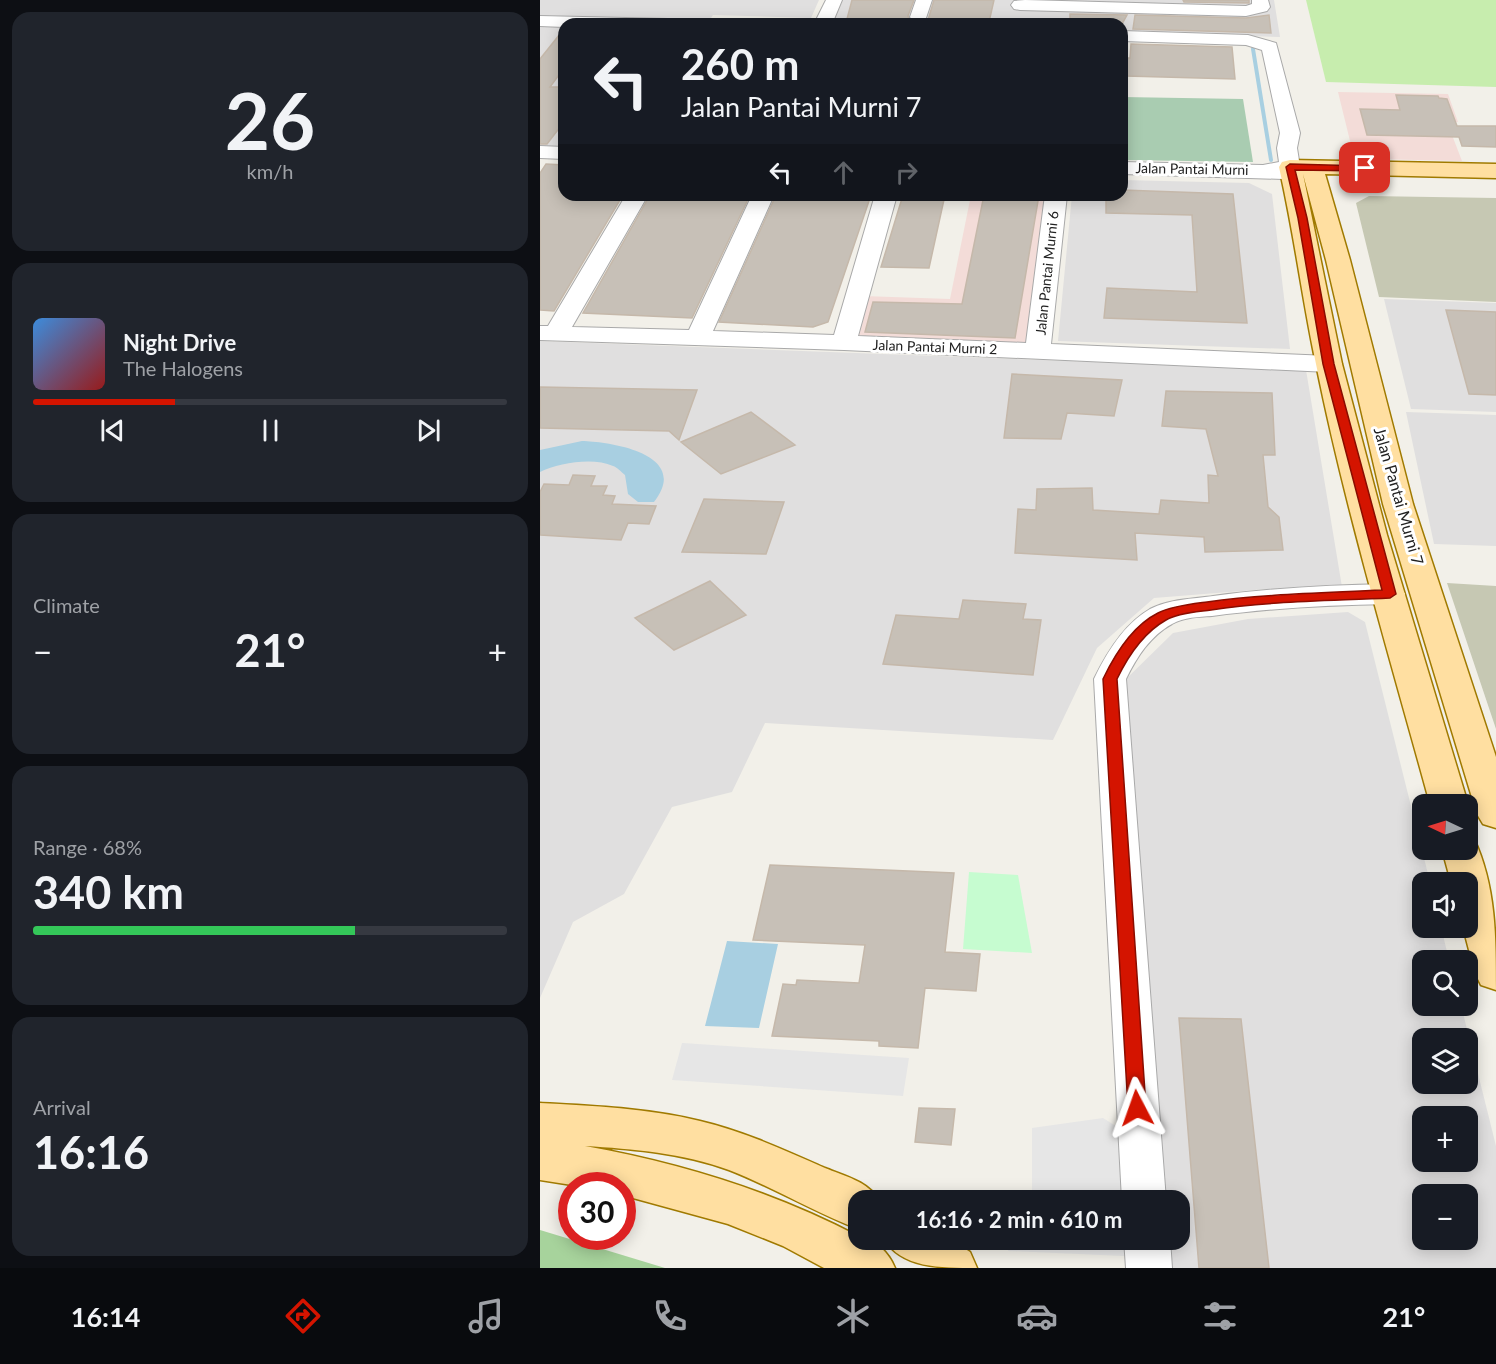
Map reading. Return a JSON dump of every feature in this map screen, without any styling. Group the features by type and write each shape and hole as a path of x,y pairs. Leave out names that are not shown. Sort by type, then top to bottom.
{"main road":[{"path":"1296,139 1365,168"},
{"path":"1306,177 1365,168 1496,171"},
{"path":"1306,177 1349,186 1390,178 1496,181"},
{"name":"Jalan Pantai Murni 7","path":"1306,177 1329,364 1446,794"},
{"name":"Jalan Pantai Murni 7","path":"1306,177 1338,260 1398,504 1496,814"},
{"path":"1464,860 1496,973"},
{"path":"540,1123 635,1130 689,1138 738,1154 848,1200"},
{"path":"540,1159 606,1169 725,1200 790,1226 871,1268"},
{"path":"925,1250 953,1268"}],"street":[{"path":"826,18 834,0"},
{"path":"1017,18 1021,3 1151,4 1246,11 1261,7 1260,0"},
{"path":"542,24 558,24"},
{"path":"1128,36 1256,41 1270,47 1296,139 1287,148 1306,177"},
{"path":"540,152 558,153"},
{"name":"Jalan Pantai Murni","path":"1128,168 1263,171 1306,177"},
{"path":"547,334 633,201"},
{"path":"698,338 760,201"},
{"path":"844,343 884,201"},
{"name":"Jalan Pantai Murni 6","path":"1038,351 1055,201"},
{"name":"Jalan Pantai Murni 2","path":"547,334 844,343 1329,364"},
{"path":"1143,1190 1110,679 1120,658 1139,635 1162,616 1242,601 1390,594"},
{"path":"1148,1250 1149,1268"}],"shaded area":[{"path":"540,0 819,0 811,18 713,15 711,18 558,18 558,147 540,146"},
{"path":"843,0 1274,0 1280,37 1128,32 1128,18 836,18"},
{"path":"1338,92 1448,94 1458,122 1447,122 1462,161 1372,159 1352,149"},
{"path":"1128,180 1249,183 1272,194 1290,349 1058,341 1071,201 1128,201"},
{"path":"1369,196 1496,198 1496,302 1379,297 1356,203"},
{"path":"970,201 1049,201 1032,347 851,340 863,296 950,299"},
{"path":"1384,299 1496,303 1496,412 1411,409"},
{"path":"540,341 1306,370 1342,587 1267,589 1154,598 1097,648 1053,740 765,723 732,792 672,807 624,894 573,922 540,998"},
{"path":"1406,412 1496,415 1496,546 1434,544"},
{"path":"1447,583 1496,586 1496,729"},
{"path":"1348,612 1365,622 1412,810 1412,860 1424,860 1428,872 1412,872 1412,938 1444,938 1447,950 1412,950 1412,1016 1464,1016 1467,1028 1412,1028 1412,1094 1478,1094 1478,1073 1496,1146 1496,1268 1167,1268 1166,1250 1190,1250 1190,1190 1162,1190 1125,680 1173,633 1248,619"},
{"path":"682,1043 909,1058 903,1096 672,1080"},
{"path":"1103,1118 1119,1128 1122,1190 1032,1190 1032,1128"},
{"path":"1124,1250 1124,1256 1008,1251"}],"green space":[{"path":"1306,0 1496,0 1496,87 1326,82"},
{"path":"1128,97 1243,99 1253,162 1128,160"},
{"path":"969,872 1018,875 1032,953 963,949"},
{"path":"540,1230 558,1235 558,1250 606,1250 665,1268 540,1268"}],"water":[{"path":"582,441 629,448 656,462 663,473 663,486 654,502 638,502 628,494 625,475 616,467 605,463 576,462 540,472 540,450"},
{"path":"727,941 778,944 759,1028 705,1026"}],"building":[{"path":"852,0 914,0 909,18 847,18"},
{"path":"934,0 994,0 990,18 929,18"},
{"path":"1183,0 1249,0 1249,3 1184,2"},
{"path":"1070,14 1127,15 1125,18 1070,18"},
{"path":"1135,15 1246,18 1269,15 1271,33 1133,29"},
{"path":"558,36 558,76 550,87 558,87 558,130 547,144 540,144 540,59"},
{"path":"1131,44 1232,47 1235,79 1128,76 1128,58 1130,58"},
{"path":"1396,95 1438,96 1447,99 1457,126 1496,126 1496,147 1462,146 1459,137 1367,135 1360,109 1400,110"},
{"path":"546,164 558,165 558,201 619,201 554,311 540,310 540,173"},
{"path":"1128,190 1233,194 1247,323 1104,318 1107,288 1197,292 1192,215 1106,213 1106,201 1128,201"},
{"path":"647,201 747,201 692,318 583,313"},
{"path":"773,201 869,201 828,322 813,327 719,322"},
{"path":"901,201 944,201 929,268 881,267"},
{"path":"983,201 1038,201 1015,338 865,332 873,302 962,304"},
{"path":"1446,310 1496,312 1496,395 1469,394"},
{"path":"1012,374 1122,380 1114,416 1067,413 1061,439 1004,438"},
{"path":"540,387 697,390 679,440 669,431 540,428"},
{"path":"1166,391 1272,393 1275,455 1263,455 1268,507 1279,517 1283,550 1205,552 1204,537 1135,533 1137,560 1015,553 1018,509 1036,510 1037,489 1092,488 1093,510 1159,514 1161,500 1209,503 1208,475 1218,476 1206,429 1162,426"},
{"path":"751,412 795,445 721,474 681,442"},
{"path":"573,475 595,476 591,486 607,486 603,495 615,496 612,504 656,506 649,524 628,523 621,540 540,535 540,492 544,484 569,485"},
{"path":"704,499 784,502 766,554 682,552"},
{"path":"710,581 746,615 674,650 635,618"},
{"path":"963,600 1026,604 1023,619 1041,620 1033,675 883,664 896,615 959,619"},
{"path":"770,865 954,873 945,952 980,954 976,991 925,988 918,1048 879,1046 879,1041 772,1036 783,984 796,985 797,980 859,983 865,945 753,940"},
{"path":"1179,1018 1241,1019 1269,1268 1199,1268"},
{"path":"919,1108 955,1109 951,1145 915,1142"}],"waterway":[{"path":"1253,49 1271,160"}],"route":[{"path":"1137,1108 1110,679 1120,658 1129,646 1162,616 1242,601 1390,594 1372,535 1329,364 1302,218 1290,167 1365,168"}]}
